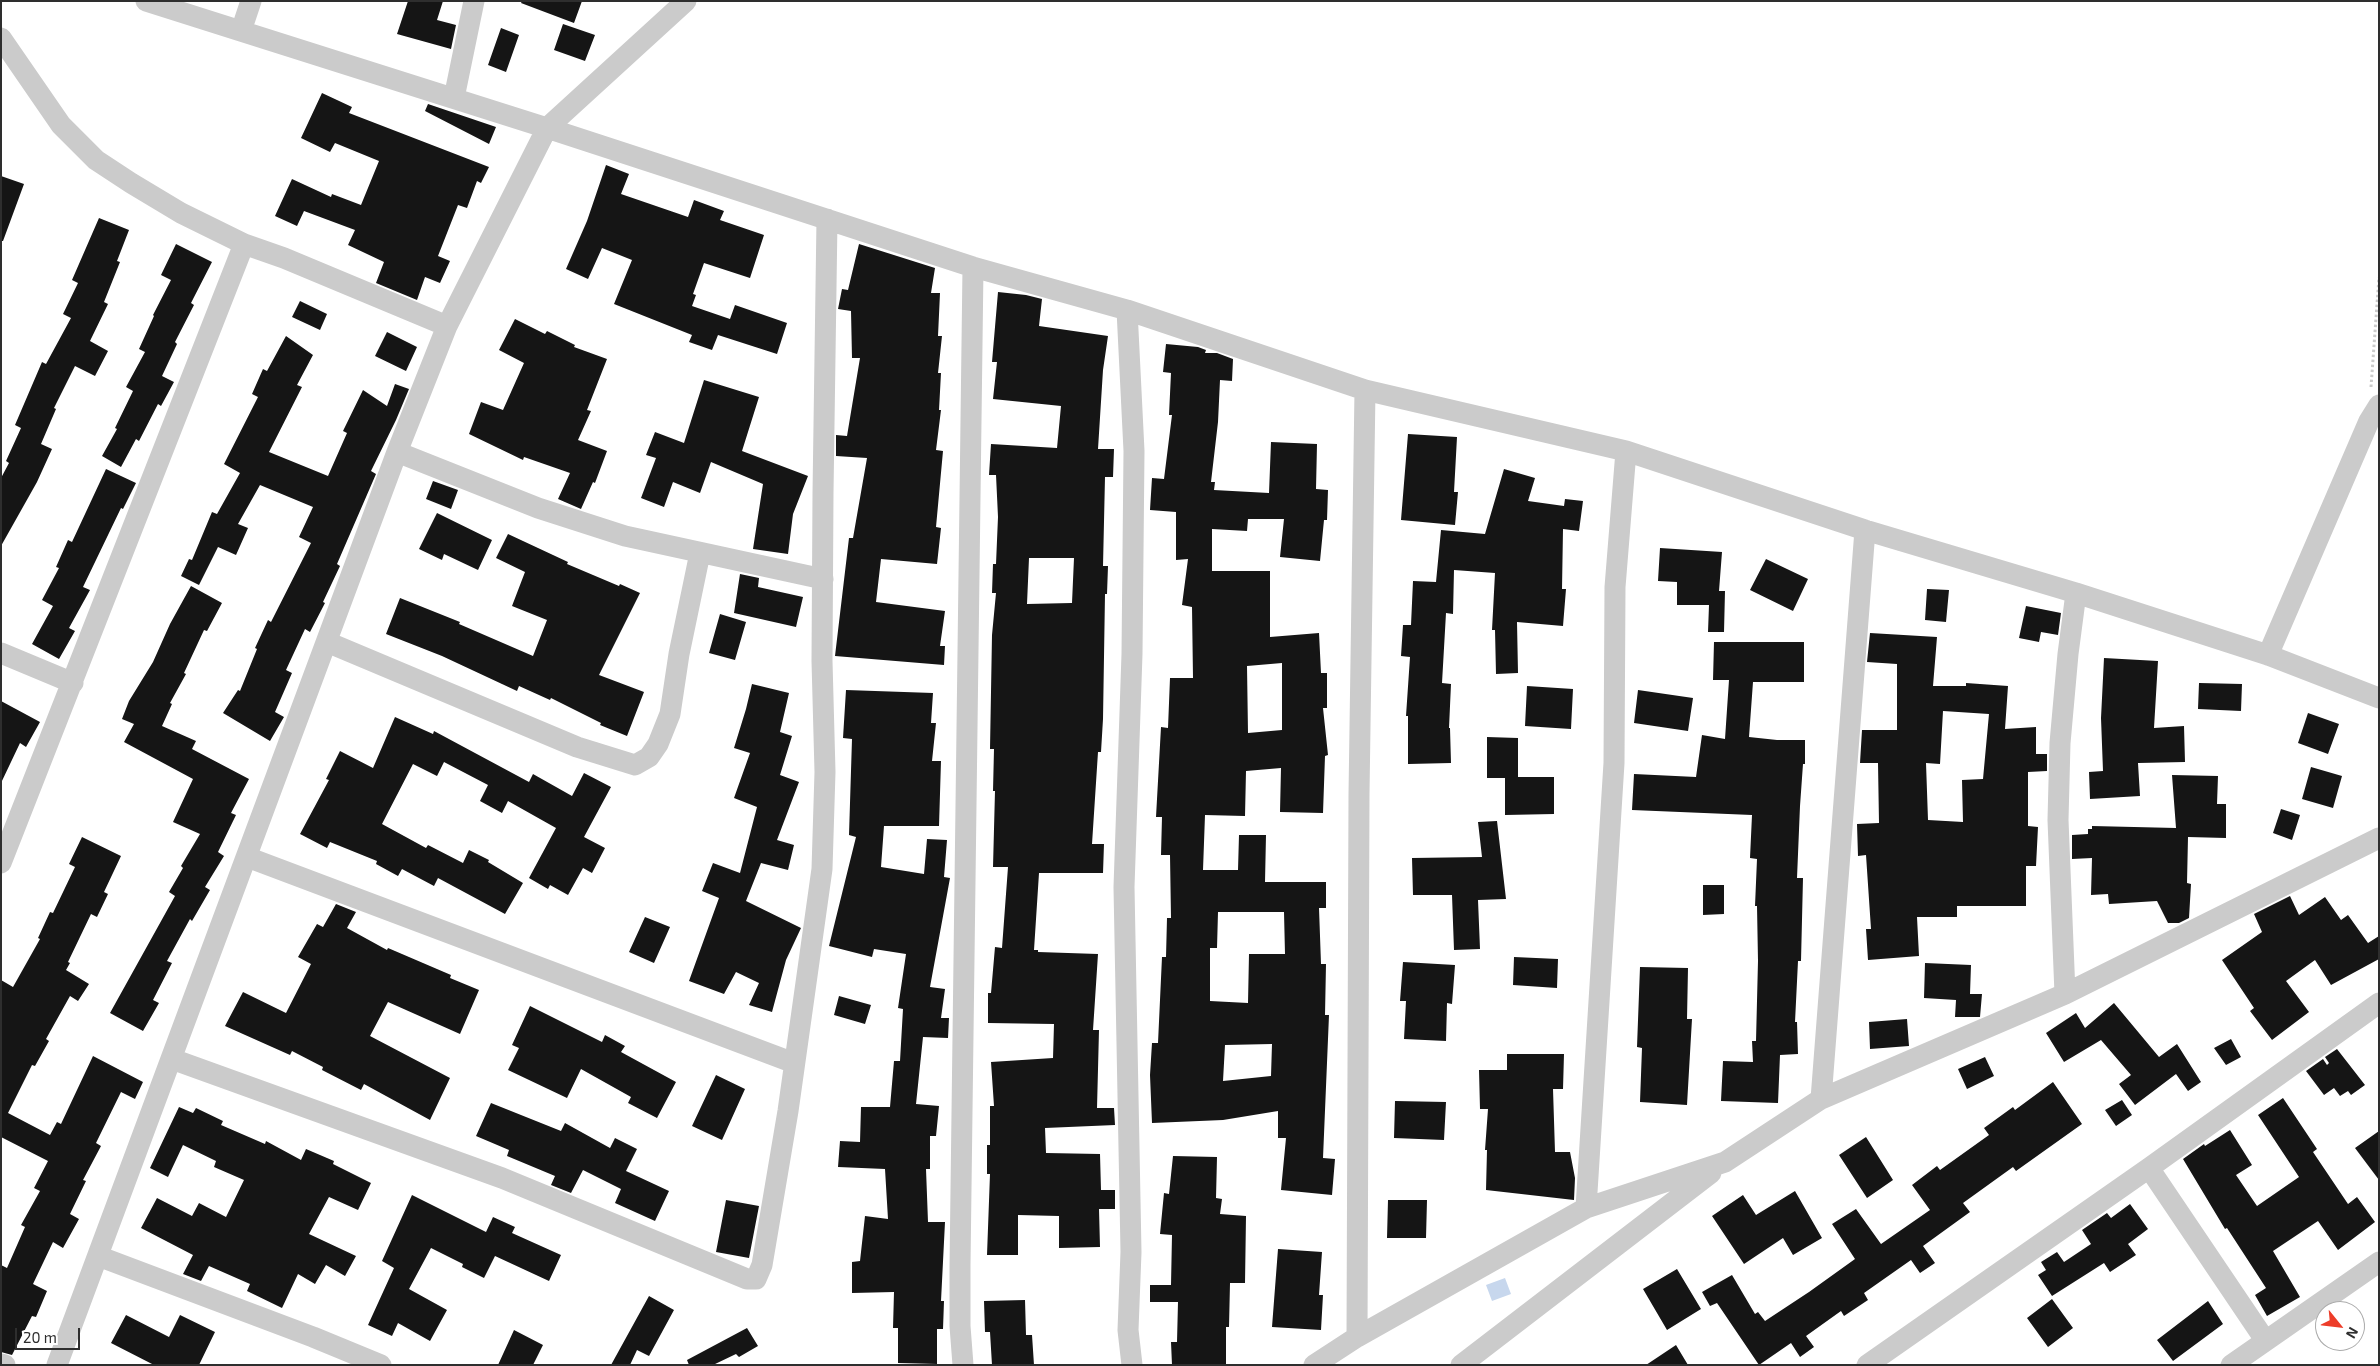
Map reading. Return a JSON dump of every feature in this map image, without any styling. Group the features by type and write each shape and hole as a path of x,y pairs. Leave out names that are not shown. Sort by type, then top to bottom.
{"street":[{"path":"146,1 454,98 973,267 1127,310 1365,390 1626,451 1865,530 2076,593 2268,655 2379,698"},
{"path":"241,31 251,1"},
{"path":"454,98 474,1"},
{"path":"57,1365 328,642 397,452 446,326 547,128 686,1"},
{"path":"1,38 61,125 96,160 181,213 244,244 284,258 446,326"},
{"path":"172,1059 502,1178 747,1279 756,1280 762,1265 794,1064 822,869 827,219"},
{"path":"1,863 244,244"},
{"path":"963,1365 960,1326 960,1274 973,267"},
{"path":"1127,310 1134,461 1132,654 1124,887 1131,1252 1128,1330 1132,1365"},
{"path":"1357,1337 1359,804 1365,390"},
{"path":"2268,655 2374,413"},
{"path":"1586,1208 1614,763 1615,587 1626,451"},
{"path":"397,452 538,508 625,536 823,579"},
{"path":"1821,1099 1865,530"},
{"path":"328,642 577,747 634,765 649,757 658,744 670,714 679,654 700,553"},
{"path":"2065,994 2058,829 2060,743 2076,593"},
{"path":"1,653 73,683"},
{"path":"1461,1365 1725,1162 1821,1099 2065,994 2379,838"},
{"path":"247,856 794,1064"},
{"path":"1867,1365 2150,1168 2379,1003"},
{"path":"1314,1365 1357,1337 1586,1208 1725,1162"},
{"path":"2150,1168 2265,1340"},
{"path":"98,1256 313,1337 381,1365"},
{"path":"2231,1365 2379,1262"}],"path":[{"path":"2374,413 2379,277"}],"water":[{"path":"1505,1278 1511,1294 1492,1301 1486,1285"}],"building":[{"path":"408,1 443,1 437,20 456,25 451,49 397,34"},
{"path":"522,1 582,1 574,23 521,3"},
{"path":"563,24 595,35 585,61 554,50"},
{"path":"501,28 519,35 506,72 488,65"},
{"path":"322,93 352,107 349,113 489,167 481,183 477,181 467,208 458,205 438,256 450,261 440,283 425,277 417,300 376,283 384,262 348,245 355,230 304,211 297,226 275,216 292,179 331,197 332,194 361,205 379,161 335,143 330,152 301,138"},
{"path":"428,104 496,127 489,144 425,111"},
{"path":"606,165 629,174 621,194 688,217 694,200 724,211 720,220 764,235 750,278 704,263 693,294 696,295 692,306 730,319 735,305 787,323 777,354 718,335 712,350 689,342 692,335 614,304 632,260 602,248 588,279 566,269 587,221"},
{"path":"1,176 24,184 3,241 1,241"},
{"path":"99,218 129,230 117,261 120,262 104,302 108,304 90,341 108,351 95,376 75,366 54,408 56,409 41,444 52,449 37,482 1,546 1,478 9,463 6,461 21,428 15,425 42,362 46,364 71,318 63,314 78,283 72,280"},
{"path":"176,244 212,262 191,303 194,305 175,342 177,344 162,376 174,382 161,406 158,404 139,441 136,439 121,467 102,456 117,429 115,428 133,391 126,387 145,352 139,349 153,315 171,280 161,275"},
{"path":"859,244 935,268 931,293 940,293 938,336 942,336 938,373 941,373 939,410 941,410 936,450 943,451 936,527 941,528 937,564 881,559 876,602 945,611 940,646 945,646 944,665 835,656 849,538 853,538 867,458 836,456 836,435 847,436 860,358 852,358 851,311 838,309 842,289 848,290"},
{"path":"998,292 1042,299 1039,326 1108,336 1103,370 1098,449 1114,449 1113,477 1105,477 1103,566 1108,566 1107,594 1105,594 1103,719 1101,752 1098,752 1092,844 1104,844 1103,873 1039,873 1034,950 1038,950 1038,952 1098,954 1093,1030 1099,1030 1097,1108 1114,1108 1115,1125 1045,1128 1046,1153 1100,1154 1101,1190 1115,1190 1115,1209 1099,1209 1100,1247 1059,1248 1059,1216 1018,1215 1018,1255 987,1255 990,1174 987,1174 987,1145 990,1145 990,1106 994,1106 991,1062 1053,1058 1054,1024 988,1023 988,993 991,993 995,947 1002,948 1008,867 993,867 994,749 990,749 992,635 996,593 992,593 993,564 996,564 998,517 996,475 989,475 991,444 1057,448 1061,406 993,399 997,362 992,362","holes":["1029,558 1074,558 1072,603 1027,604"]},
{"path":"300,301 327,314 320,330 292,317"},
{"path":"515,319 545,334 547,331 575,345 574,347 607,359 587,410 591,411 578,440 607,451 595,483 593,482 581,509 558,499 570,473 524,457 523,460 469,434 481,402 503,410 524,363 499,350"},
{"path":"387,332 417,347 406,371 375,356"},
{"path":"286,336 313,355 297,385 302,387 269,452 328,476 347,433 343,431 363,390 387,406 395,384 409,389 371,471 376,474 337,564 340,566 323,602 325,603 310,632 305,629 286,670 292,673 275,712 284,717 270,741 223,713 238,690 240,691 257,649 255,648 268,620 271,622 311,543 299,537 313,507 260,485 238,524 248,528 236,555 218,547 199,585 181,576 189,559 192,560 212,512 217,514 240,473 224,464 258,397 252,394 263,369 267,371"},
{"path":"1166,344 1198,347 1206,350 1205,353 1217,353 1233,359 1232,381 1220,380 1218,422 1211,482 1215,482 1214,490 1269,493 1271,442 1317,444 1316,489 1328,490 1327,520 1324,520 1320,561 1280,557 1284,519 1248,519 1247,531 1212,529 1212,571 1270,571 1270,637 1319,633 1321,673 1327,673 1327,708 1323,708 1328,755 1325,756 1323,813 1280,812 1281,768 1246,771 1245,816 1205,815 1203,870 1238,870 1239,835 1266,835 1265,882 1326,882 1326,908 1319,908 1321,964 1326,964 1325,1015 1329,1015 1323,1158 1335,1159 1332,1195 1281,1190 1286,1138 1278,1138 1278,1111 1223,1120 1152,1123 1150,1075 1152,1043 1158,1043 1162,957 1166,957 1167,918 1171,918 1170,855 1161,855 1162,817 1156,817 1161,727 1168,728 1170,678 1193,678 1192,607 1182,605 1188,559 1176,560 1176,512 1150,510 1152,478 1164,479 1172,415 1169,415 1171,373 1163,372","holes":["1282,663 1282,730 1248,733 1247,666","1218,912 1284,912 1285,954 1249,954 1248,1003 1210,1001 1210,948 1217,948","1272,1044 1271,1076 1223,1081 1225,1045"]},
{"path":"704,380 759,397 742,451 808,476 793,514 788,554 753,549 763,484 711,462 700,493 673,482 664,507 641,498 656,458 646,455 655,432 684,443"},
{"path":"1408,434 1457,437 1454,492 1458,492 1455,525 1401,520"},
{"path":"106,469 136,483 123,509 121,508 83,587 90,590 69,628 75,631 59,659 32,644 53,606 42,600 59,568 56,567 68,540 72,542"},
{"path":"1504,469 1535,478 1528,501 1564,506 1565,499 1583,501 1579,531 1563,529 1562,589 1566,589 1563,626 1517,622 1518,673 1496,674 1495,630 1492,630 1495,573 1454,570 1453,614 1446,613 1442,683 1451,684 1449,728 1451,763 1408,764 1408,716 1406,716 1410,657 1401,656 1403,625 1411,625 1413,581 1436,582 1441,530 1485,534"},
{"path":"433,481 458,490 451,509 426,499"},
{"path":"437,513 492,540 478,570 444,554 442,560 419,549"},
{"path":"508,534 568,562 567,564 640,593 599,675 644,692 627,736 600,725 601,723 551,698 550,700 519,686 517,691 442,656 386,634 400,598 460,622 459,624 533,656 547,620 512,606 525,572 496,558"},
{"path":"1660,548 1722,552 1719,591 1725,591 1724,632 1708,632 1709,605 1677,605 1677,582 1658,581"},
{"path":"1766,559 1808,579 1793,611 1750,590"},
{"path":"740,574 759,578 758,587 803,597 796,627 734,613"},
{"path":"191,586 222,603 207,631 204,630 184,673 186,674 170,703 172,704 162,726 196,741 192,749 249,779 231,813 236,815 218,852 224,856 205,887 210,890 192,921 190,919 167,961 172,963 153,1000 159,1003 143,1031 110,1013 175,896 169,892 183,868 181,866 200,834 173,822 193,779 124,742 134,724 122,719 129,701 153,662 170,624"},
{"path":"1927,589 1949,590 1946,622 1925,620"},
{"path":"2026,606 2061,613 2058,635 2041,632 2039,642 2019,638"},
{"path":"720,614 746,622 735,660 709,653"},
{"path":"1870,633 1937,637 1933,686 1966,686 1966,683 2008,686 2005,729 2036,727 2036,754 2047,754 2047,771 2028,772 2028,826 2038,827 2036,866 2026,866 2026,906 1957,906 1957,917 1917,917 1919,956 1868,960 1866,929 1871,929 1866,855 1858,856 1857,824 1879,823 1878,763 1860,763 1862,730 1897,730 1897,664 1867,662","holes":["1943,711 1989,714 1983,779 1962,780 1963,822 1928,820 1926,763 1940,764"]},
{"path":"1714,642 1804,642 1804,682 1753,682 1749,737 1805,740 1797,878 1803,878 1801,961 1798,961 1795,1022 1797,1022 1798,1054 1780,1055 1778,1103 1721,1101 1723,1061 1753,1062 1752,1041 1756,1041 1758,961 1757,906 1755,906 1757,859 1750,858 1752,815 1632,810 1634,774 1696,777 1702,735 1725,739 1729,680 1713,680"},
{"path":"2104,658 2158,661 2154,728 2184,726 2185,762 2138,763 2140,796 2090,799 2089,772 2103,771 2101,718"},
{"path":"2199,683 2242,684 2241,711 2198,709"},
{"path":"752,684 789,693 780,732 792,736 780,775 799,782 777,840 794,845 788,870 761,863 746,901 801,928 786,960 772,1012 749,1005 759,983 736,972 724,994 689,981 719,898 702,891 713,863 740,873 757,807 734,798 750,753 734,748"},
{"path":"1527,686 1573,689 1571,729 1525,726"},
{"path":"846,690 933,693 931,723 936,723 932,761 941,761 939,826 884,826 881,867 924,874 927,839 947,840 944,877 950,878 930,987 945,989 941,1018 949,1018 948,1038 923,1037 916,1104 939,1106 936,1136 930,1136 930,1169 926,1169 928,1222 945,1222 941,1301 944,1301 943,1329 937,1329 937,1364 898,1363 898,1328 893,1328 894,1292 852,1293 852,1262 860,1261 865,1216 888,1219 885,1169 838,1167 840,1141 860,1142 861,1107 890,1107 894,1061 900,1061 903,1009 898,1008 906,954 874,949 872,957 829,946 856,837 849,835 852,739 843,738"},
{"path":"1638,690 1693,698 1688,731 1634,723"},
{"path":"1,701 40,722 26,747 20,743 1,783"},
{"path":"2308,713 2339,724 2328,754 2298,743"},
{"path":"395,717 433,734 434,731 529,782 533,774 572,796 584,773 611,787 584,837 605,848 592,873 583,868 568,895 550,885 548,889 529,878 556,828 508,801 502,813 480,801 488,785 444,762 437,776 413,764 382,824 426,848 428,845 463,863 469,850 489,860 488,862 523,883 505,914 438,878 434,886 402,869 398,876 376,864 377,861 330,842 327,848 300,834 329,780 326,779 340,751 373,768"},
{"path":"1487,737 1518,738 1518,777 1554,777 1554,814 1505,815 1505,778 1487,778"},
{"path":"2311,767 2342,776 2333,808 2302,799"},
{"path":"2172,775 2218,776 2217,804 2226,804 2226,838 2188,837 2187,883 2191,884 2189,918 2179,923 2168,923 2157,901 2109,904 2108,894 2091,895 2092,858 2072,859 2072,835 2088,834 2088,829 2092,829 2092,826 2176,828"},
{"path":"2281,809 2300,815 2292,840 2273,833"},
{"path":"1497,821 1506,899 1478,900 1480,949 1454,950 1452,895 1413,895 1412,858 1482,857 1478,822"},
{"path":"82,837 121,856 104,892 108,894 97,917 91,914 66,970 89,984 78,1001 70,996 46,1039 49,1041 35,1066 32,1065 8,1113 50,1135 57,1122 61,1124 93,1056 143,1082 135,1099 121,1092 96,1143 101,1146 83,1180 86,1181 70,1214 79,1219 63,1248 53,1242 33,1284 47,1291 36,1317 32,1316 12,1355 1,1352 1,1265 7,1268 25,1227 21,1225 40,1191 34,1188 48,1161 1,1137 1,980 13,987 40,939 38,938 50,912 53,913 75,867 69,864"},
{"path":"1703,885 1724,885 1724,914 1703,915"},
{"path":"2290,896 2299,915 2325,897 2341,920 2348,915 2368,943 2379,936 2379,959 2331,985 2315,960 2286,981 2309,1012 2272,1040 2250,1011 2254,1008 2222,960 2262,932 2254,914"},
{"path":"336,904 356,912 347,928 387,950 388,948 451,975 450,978 479,990 460,1034 388,1002 370,1036 450,1078 430,1120 364,1084 361,1090 322,1070 323,1067 292,1051 290,1055 225,1026 243,992 286,1013 311,964 298,957 317,924 323,927"},
{"path":"645,917 670,927 654,963 629,952"},
{"path":"1514,957 1558,959 1557,988 1513,985"},
{"path":"1403,962 1455,965 1452,1004 1447,1003 1446,1041 1404,1039 1406,1001 1400,1001"},
{"path":"1925,963 1971,965 1970,994 1982,994 1980,1017 1955,1017 1956,1000 1924,998"},
{"path":"1640,967 1688,968 1687,1019 1692,1019 1687,1105 1640,1102 1642,1048 1637,1047"},
{"path":"839,996 871,1005 865,1024 834,1015"},
{"path":"2114,1003 2159,1057 2177,1044 2201,1082 2188,1091 2176,1074 2135,1105 2119,1084 2131,1075 2101,1040 2064,1062 2046,1033 2076,1013 2085,1028"},
{"path":"530,1006 602,1042 605,1035 625,1046 621,1052 676,1082 657,1118 628,1103 631,1097 581,1069 567,1098 508,1070 519,1048 512,1045"},
{"path":"1907,1019 1909,1046 1870,1049 1869,1022"},
{"path":"2231,1039 2241,1057 2226,1065 2214,1048"},
{"path":"2337,1049 2365,1085 2351,1095 2348,1091 2340,1096 2334,1088 2324,1095 2306,1071 2323,1059 2327,1065 2329,1063 2325,1057"},
{"path":"1507,1054 1564,1054 1563,1089 1553,1089 1555,1152 1570,1152 1575,1178 1574,1200 1486,1190 1487,1150 1485,1150 1488,1109 1480,1109 1479,1070 1507,1070"},
{"path":"1985,1057 1994,1076 1967,1089 1958,1069"},
{"path":"716,1075 745,1089 722,1140 692,1126"},
{"path":"2053,1082 2082,1124 2016,1171 2013,1167 1963,1203 1970,1212 1923,1246 1935,1263 1920,1273 1911,1260 1864,1293 1868,1300 1844,1316 1841,1311 1806,1336 1814,1347 1800,1357 1791,1343 1759,1365 1717,1303 1710,1306 1702,1292 1732,1275 1755,1314 1758,1312 1765,1321 1855,1259 1832,1224 1856,1209 1881,1244 1930,1210 1912,1185 1937,1166 1940,1170 1989,1135 1984,1128 2013,1107 2015,1110"},
{"path":"2283,1098 2317,1149 2313,1152 2348,1204 2357,1197 2375,1222 2338,1250 2318,1221 2273,1251 2300,1297 2267,1316 2255,1295 2266,1288 2227,1228 2225,1229 2183,1159 2204,1144 2205,1146 2230,1130 2252,1165 2236,1175 2257,1206 2299,1177 2258,1115"},
{"path":"2122,1100 2132,1115 2116,1126 2105,1110"},
{"path":"1395,1101 1446,1102 1444,1140 1394,1138"},
{"path":"491,1103 561,1131 565,1123 610,1148 615,1138 637,1149 626,1171 669,1191 655,1221 615,1203 621,1189 583,1170 571,1193 551,1185 555,1176 507,1156 509,1150 476,1136"},
{"path":"179,1107 193,1113 196,1108 223,1121 221,1125 265,1144 266,1141 301,1160 306,1149 334,1161 333,1164 371,1183 358,1210 329,1197 309,1234 356,1256 345,1276 326,1265 315,1284 298,1274 282,1308 247,1291 250,1284 209,1266 201,1281 183,1274 193,1255 141,1228 157,1198 192,1216 199,1203 226,1217 244,1180 214,1167 216,1161 183,1145 168,1177 150,1168"},
{"path":"2379,1131 2379,1180 2355,1148"},
{"path":"1866,1137 1893,1180 1867,1198 1839,1155"},
{"path":"1173,1156 1217,1157 1216,1198 1222,1199 1220,1214 1246,1216 1245,1283 1230,1283 1229,1327 1226,1327 1226,1365 1172,1365 1171,1342 1177,1342 1178,1302 1150,1302 1150,1285 1171,1285 1172,1235 1160,1234 1164,1193 1169,1194"},
{"path":"1795,1191 1822,1238 1793,1255 1783,1238 1744,1264 1712,1216 1743,1195 1756,1215"},
{"path":"412,1195 486,1232 493,1217 515,1227 512,1233 561,1255 549,1281 495,1256 484,1278 462,1267 463,1264 431,1248 409,1289 447,1310 430,1341 398,1323 392,1336 368,1325 394,1268 382,1261"},
{"path":"726,1200 759,1206 749,1258 716,1252"},
{"path":"1388,1200 1427,1200 1426,1238 1387,1238"},
{"path":"2130,1204 2148,1229 2128,1244 2136,1255 2110,1272 2104,1263 2052,1296 2038,1275 2046,1270 2041,1262 2057,1252 2064,1262 2091,1244 2082,1230 2107,1213 2111,1218"},
{"path":"1278,1249 1322,1252 1319,1295 1323,1295 1321,1330 1272,1327"},
{"path":"1677,1269 1701,1309 1667,1330 1643,1289"},
{"path":"649,1296 674,1310 649,1356 637,1350 630,1365 611,1365"},
{"path":"2052,1299 2073,1328 2048,1347 2027,1318"},
{"path":"1025,1300 1026,1335 1032,1335 1034,1365 992,1365 990,1332 985,1332 984,1301"},
{"path":"2208,1301 2223,1324 2173,1361 2157,1340"},
{"path":"126,1315 169,1337 180,1315 215,1332 199,1365 154,1365 111,1343"},
{"path":"747,1328 758,1346 739,1357 736,1354 713,1365 689,1365 687,1360"},
{"path":"514,1330 543,1345 533,1365 498,1365"},
{"path":"1676,1345 1688,1365 1646,1365"}]}
